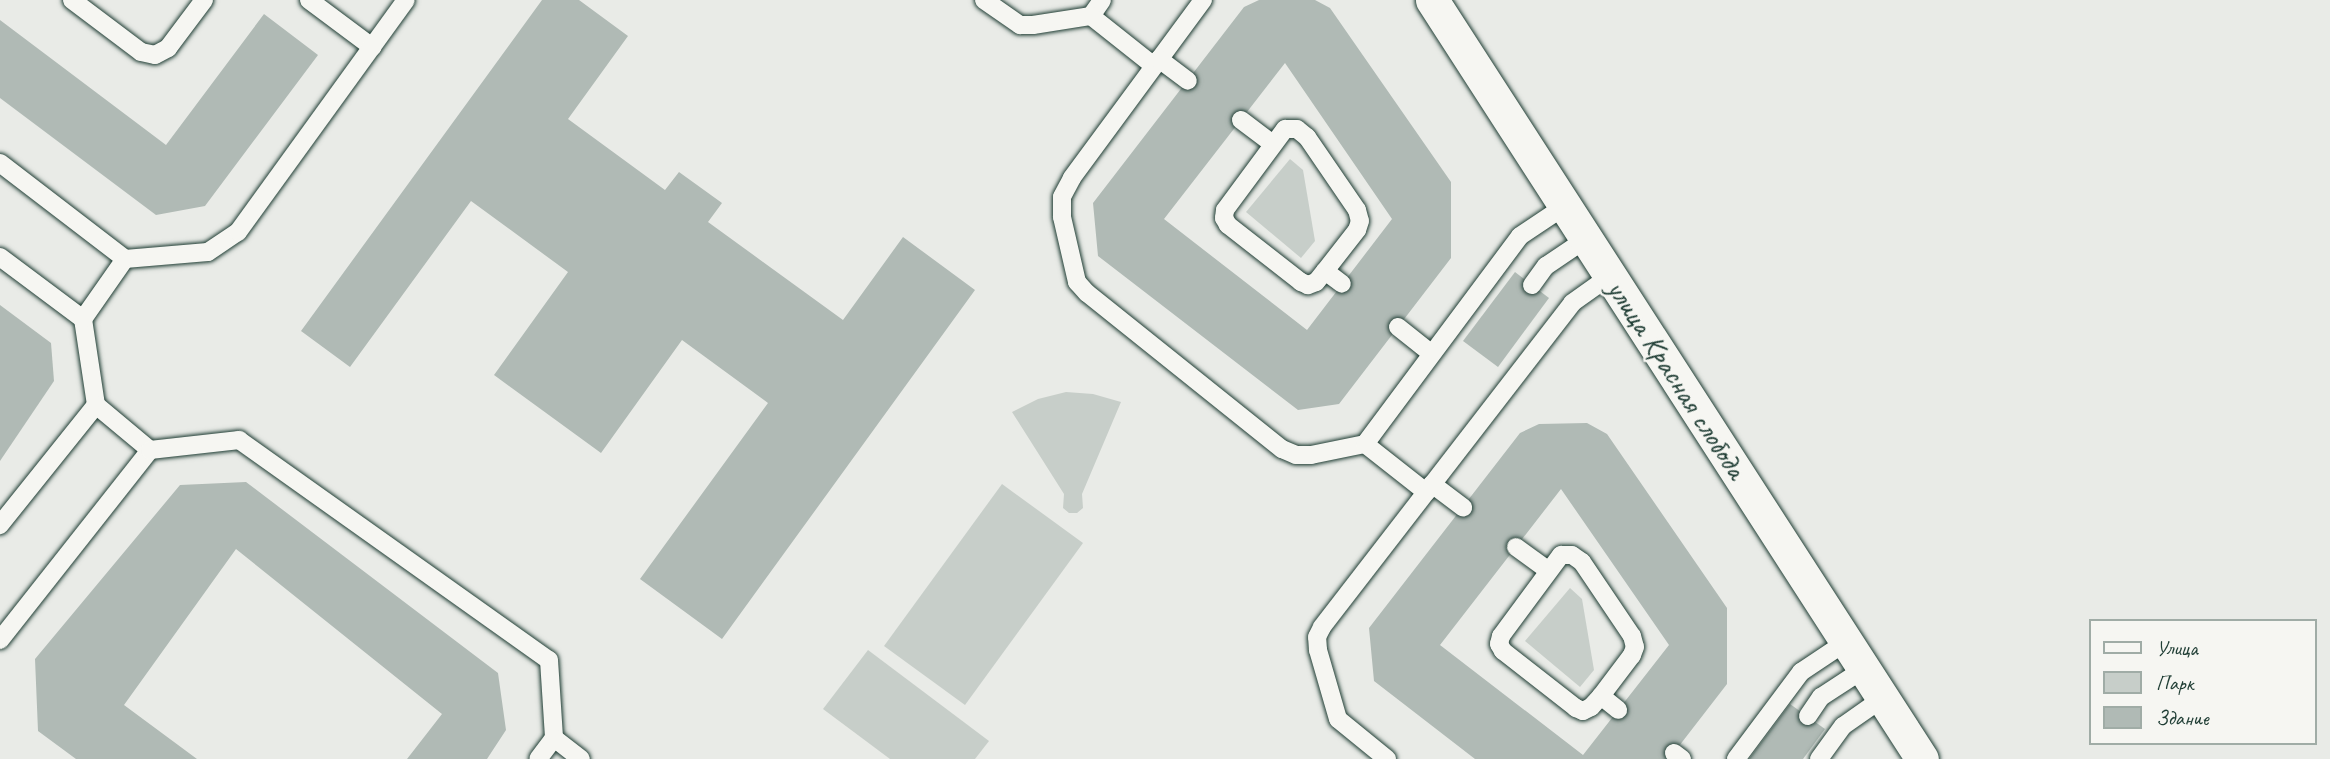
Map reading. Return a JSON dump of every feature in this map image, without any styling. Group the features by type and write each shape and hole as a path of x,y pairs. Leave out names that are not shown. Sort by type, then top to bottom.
{"street":[{"name":"улица Красная слобода","path":"1432,0 1922,759"}],"lane":[{"path":"72,0 141,52 155,55 168,48 204,0"},
{"path":"309,0 372,47"},
{"path":"0,163 125,259 208,252 237,232 406,0"},
{"path":"984,0 1020,25 1091,16 1156,62 1188,80"},
{"path":"1091,16 1102,0"},
{"path":"1203,0 1072,178 1062,197 1062,217 1077,282 1282,449 1296,455 1311,455 1364,444 1520,236 1564,206"},
{"path":"1241,120 1273,144"},
{"path":"1285,129 1302,133 1357,211 1360,221 1357,230 1325,271 1316,282 1308,285 1301,282 1228,225 1224,218 1225,211 1285,129"},
{"path":"1532,285 1546,266 1586,240"},
{"path":"0,257 83,319"},
{"path":"125,259 83,319 96,405 150,450"},
{"path":"1325,271 1342,284"},
{"path":"1387,759 1338,719 1317,637 1572,303 1610,276"},
{"path":"1398,327 1432,354"},
{"path":"0,525 96,405"},
{"path":"0,640 150,450 239,440 549,660 554,738 538,759"},
{"path":"1364,444 1429,488 1463,507"},
{"path":"1516,547 1548,570"},
{"path":"1560,555 1578,558 1632,636 1635,647 1632,655 1601,696 1583,711 1576,708 1503,651 1499,643 1500,636 1560,555"},
{"path":"1736,759 1801,672 1846,642"},
{"path":"1808,716 1821,697 1864,669"},
{"path":"1601,696 1618,709"},
{"path":"1818,759 1843,726 1883,698"},
{"path":"554,738 581,759"}],"green space":[{"path":"1290,159 1303,170 1315,241 1301,258 1246,212"},
{"path":"1066,392 1093,394 1121,402 1082,494 1083,508 1077,513 1069,513 1063,508 1064,494 1012,412 1038,399"},
{"path":"1002,484 1083,543 965,705 884,646"},
{"path":"1570,588 1582,599 1594,670 1580,687 1525,641"},
{"path":"868,650 989,741 975,759 890,759 823,709"}],"building":[{"path":"542,0 579,0 628,36 568,119 665,190 679,172 722,203 708,222 843,320 903,237 975,290 722,639 640,579 768,403 682,340 601,453 494,375 568,272 471,201 350,367 301,331"},
{"path":"1259,0 1315,0 1330,8 1451,182 1451,258 1339,404 1298,410 1098,256 1093,203 1244,7","holes":["1285,63 1392,219 1307,330 1164,219"]},
{"path":"264,14 318,55 205,206 156,215 0,98 0,20 166,145"},
{"path":"1515,272 1549,298 1498,367 1463,341"},
{"path":"0,305 51,343 54,381 0,461"},
{"path":"1587,423 1607,434 1727,608 1727,684 1669,759 1475,759 1374,681 1369,628 1520,433 1539,424","holes":["1561,489 1669,645 1583,755 1440,645"]},
{"path":"246,482 498,673 506,730 487,759 407,759 442,714 236,549 124,705 197,759 76,759 38,731 35,659 180,485"},
{"path":"1790,704 1825,729 1803,759 1749,759"}]}
